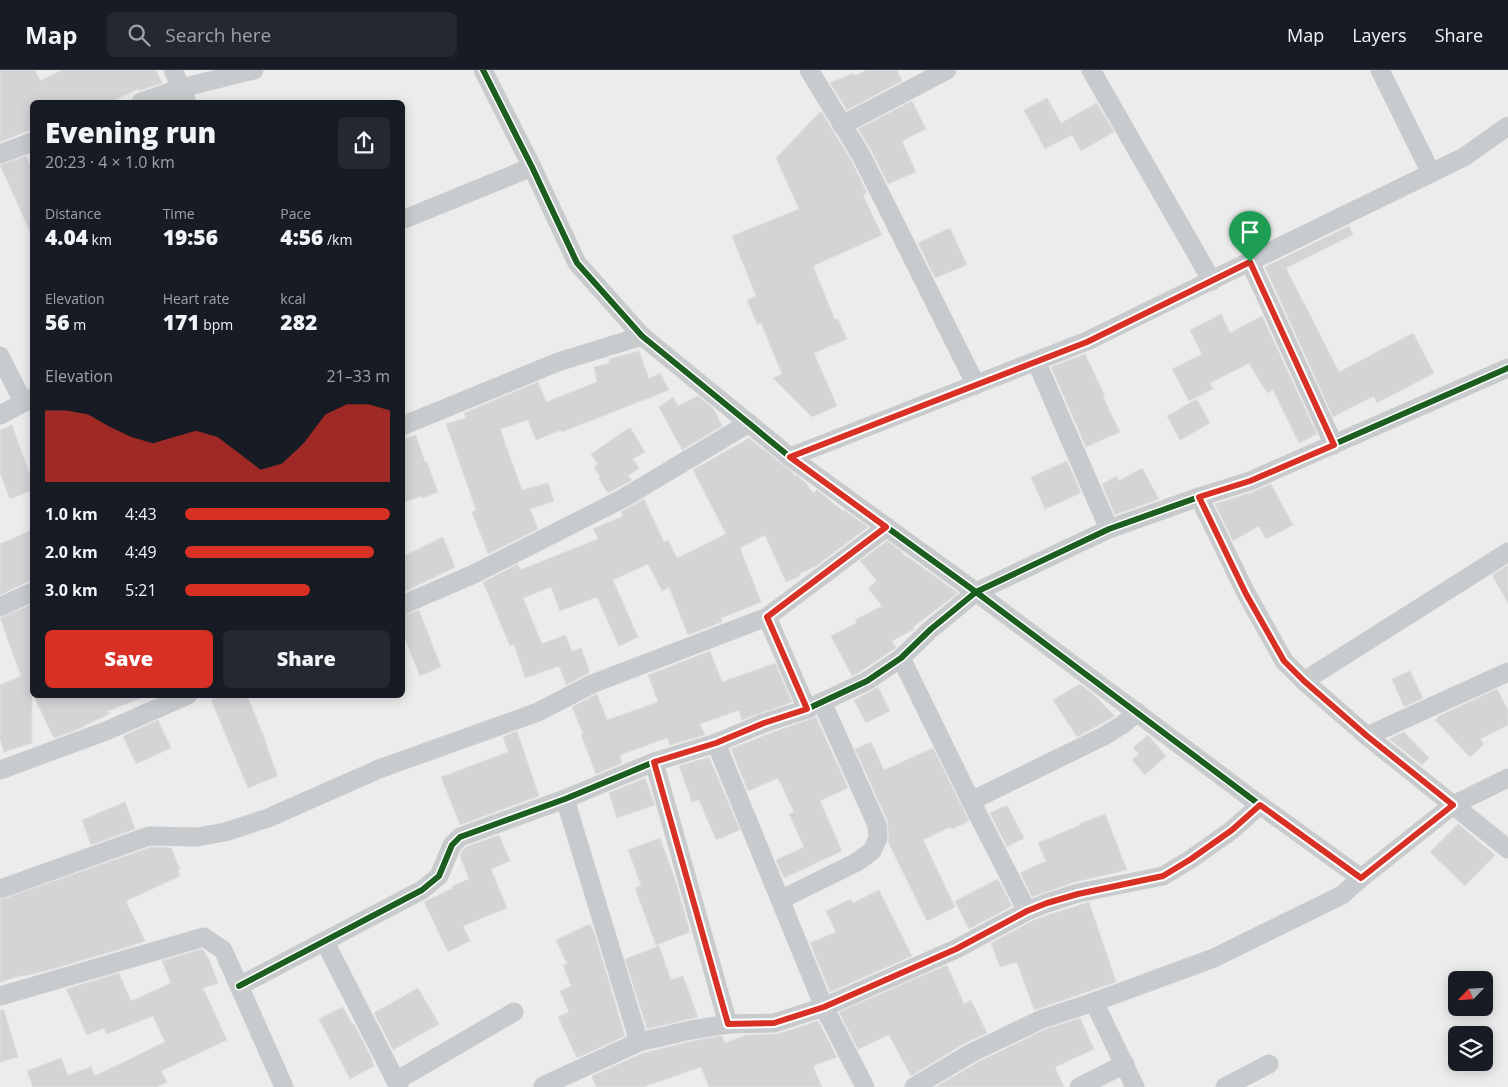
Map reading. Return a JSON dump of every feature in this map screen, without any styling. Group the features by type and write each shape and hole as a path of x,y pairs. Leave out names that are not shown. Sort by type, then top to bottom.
{"street":[{"path":"173,70 184,95"},
{"path":"153,100 184,95 254,70"},
{"path":"483,70 532,167 577,263 642,336 790,457 976,592 1260,805 1361,878"},
{"path":"809,70 861,155 976,385"},
{"path":"842,124 947,70"},
{"path":"1091,70 1212,281"},
{"path":"1380,70 1431,173"},
{"path":"790,457 1087,342 1464,157 1508,126"},
{"path":"0,154 30,143"},
{"path":"405,219 532,167"},
{"path":"1250,262 1334,445"},
{"path":"405,425 558,362 642,336"},
{"path":"0,356 28,400 0,415"},
{"path":"1036,362 1109,529"},
{"path":"240,986 422,890 439,876 452,845 460,837 565,800 654,762 716,743 764,723 814,706 867,681 901,658 931,629 976,592 1109,529 1250,481 1508,368"},
{"path":"405,604 474,574 622,499 749,423"},
{"path":"1199,497 1258,618 1284,661 1367,736 1508,849"},
{"path":"0,890 149,836 197,837 225,832 268,818 380,769 538,712 592,684 767,617 886,527"},
{"path":"1304,681 1508,552"},
{"path":"0,607 30,593"},
{"path":"767,617 877,825 878,838 872,851 857,862 780,900"},
{"path":"901,658 1027,911"},
{"path":"1367,736 1508,672"},
{"path":"0,770 106,731 181,698"},
{"path":"971,801 1104,736 1122,725 1137,712"},
{"path":"716,743 824,1007 865,1087"},
{"path":"654,762 728,1024"},
{"path":"915,1087 971,1053 1042,1019 1214,958 1342,895 1453,805 1508,778"},
{"path":"565,800 638,1042"},
{"path":"544,1086 638,1042 728,1024 774,1023 824,1007 956,949 1027,911 1047,903 1078,894 1163,876 1232,830 1260,805"},
{"path":"0,996 204,937 223,950 284,1087"},
{"path":"325,942 398,1084 514,1012"},
{"path":"1094,1002 1135,1087"},
{"path":"1079,1087 1124,1064"},
{"path":"1225,1087 1269,1064"}],"building":[{"path":"0,70 35,70 40,81 62,70 156,70 162,83 139,91 138,89 114,100 30,100 30,130 0,142"},
{"path":"867,70 897,70 902,81 847,110 830,83 853,73 854,76"},
{"path":"1047,98 1061,123 1097,103 1114,132 1081,151 1072,135 1045,149 1024,110"},
{"path":"912,101 926,129 902,141 916,172 888,184 858,129"},
{"path":"821,111 851,160 867,193 863,195 882,235 813,266 835,320 838,319 847,339 814,353 837,406 812,417 773,378 782,374 761,323 757,324 747,300 756,296 732,236 799,209 776,158"},
{"path":"26,156 30,165 30,232 0,165"},
{"path":"1349,226 1353,235 1286,268 1339,372 1413,333 1434,373 1377,403 1374,396 1333,417 1265,267"},
{"path":"950,228 967,265 935,278 918,243"},
{"path":"1221,314 1230,333 1262,316 1317,434 1299,443 1273,390 1267,393 1249,363 1210,383 1213,389 1189,401 1172,369 1202,354 1190,330"},
{"path":"639,351 649,379 660,373 669,390 562,432 561,430 536,440 528,420 500,429 522,490 548,483 554,501 530,509 538,529 488,554 472,512 476,510 446,424 466,418 464,413 538,382 546,402 597,382 594,367 610,363 609,359"},
{"path":"1085,354 1120,432 1086,447 1051,367"},
{"path":"698,396 714,409 722,426 682,450 659,407 673,397 678,406"},
{"path":"1197,399 1210,423 1180,440 1167,416"},
{"path":"12,425 30,475 30,491 10,499 0,473 0,430"},
{"path":"630,427 645,452 633,459 639,468 628,476 632,480 608,493 599,479 600,476 594,467 598,464 591,454"},
{"path":"416,435 438,492 405,502 405,439"},
{"path":"749,438 805,482 813,493 817,490 843,511 868,527 816,566 786,582 765,535 740,548 761,602 721,618 722,622 688,635 669,587 662,591 648,564 613,580 638,637 619,646 597,597 560,611 551,587 523,598 542,644 565,635 572,651 581,648 590,672 566,685 559,666 525,678 514,644 510,646 483,582 518,564 520,570 598,539 593,529 623,516 621,512 644,499 664,542 668,540 677,558 726,534 693,470"},
{"path":"1067,461 1081,493 1045,509 1031,477"},
{"path":"1142,468 1159,499 1115,515 1102,484 1117,476 1119,481"},
{"path":"1271,484 1293,525 1266,539 1259,526 1233,541 1215,504"},
{"path":"30,531 30,581 0,595 0,544"},
{"path":"443,537 455,567 405,592 405,556"},
{"path":"887,541 907,558 958,593 913,627 914,629 892,641 896,648 852,676 831,636 857,623 855,620 882,606 868,588 877,581 860,561"},
{"path":"1508,565 1508,603 1492,575"},
{"path":"30,605 32,743 4,752 0,739 0,685 21,676 0,618"},
{"path":"419,610 441,667 420,676 405,638 405,615"},
{"path":"710,651 722,682 775,663 792,702 742,720 739,710 700,724 705,735 670,745 667,738 620,755 622,763 596,774 572,707 597,694 607,720 658,702 648,675"},
{"path":"1410,671 1423,698 1404,707 1392,679"},
{"path":"1080,684 1115,716 1077,737 1053,700"},
{"path":"878,687 890,711 866,723 854,700"},
{"path":"1497,689 1508,710 1508,725 1480,739 1484,744 1470,757 1435,720 1439,716"},
{"path":"34,698 141,698 106,712 111,713 74,731 54,738"},
{"path":"215,698 248,698 278,776 248,788 211,700"},
{"path":"816,717 848,788 820,801 842,851 784,878 776,860 804,847 789,814 794,812 778,778 748,791 731,749"},
{"path":"158,720 171,748 136,764 123,736"},
{"path":"517,731 539,796 460,825 441,777 508,752 503,737"},
{"path":"1404,732 1429,758 1422,765 1389,739"},
{"path":"1148,735 1166,756 1145,775 1132,760 1139,754 1133,748"},
{"path":"871,742 884,770 933,748 969,821 953,829 950,827 923,840 955,907 927,921 888,842 887,820 855,749"},
{"path":"709,757 740,830 716,840 699,800 692,802 679,766"},
{"path":"645,778 655,805 617,818 609,793"},
{"path":"125,802 135,829 91,845 82,820"},
{"path":"1007,805 1024,838 1007,847 990,813"},
{"path":"1105,814 1127,870 1075,882 1032,897 1020,873 1046,861 1038,843"},
{"path":"1458,824 1495,855 1465,886 1430,852"},
{"path":"499,835 510,861 491,869 507,908 463,926 470,941 448,952 424,902 453,888 452,886 469,879 460,856 466,847"},
{"path":"660,838 675,879 690,932 656,945 635,888 641,885 628,850"},
{"path":"151,847 171,848 180,869 178,870 180,876 126,901 145,941 49,970 0,982 0,900"},
{"path":"998,879 1012,906 969,929 955,901"},
{"path":"879,890 912,956 830,992 810,943 836,932 826,911 851,899 853,903"},
{"path":"1089,902 1116,982 1034,1010 1017,962 1000,967 991,943 1032,921"},
{"path":"590,924 625,1036 577,1058 558,1017 569,1012 560,991 571,986 563,965 567,964 556,940"},
{"path":"659,946 671,980 683,976 698,1017 647,1029 625,959"},
{"path":"202,949 209,959 218,983 203,988 227,1040 161,1071 167,1082 157,1087 33,1087 27,1071 61,1058 68,1075 91,1067 95,1076 165,1042 153,1016 107,1034 104,1028 87,1035 66,989 119,973 131,1001 171,983 162,961"},
{"path":"947,965 964,1004 971,1000 987,1033 965,1043 911,1076 889,1035 858,1049 839,1012"},
{"path":"418,988 439,1024 393,1050 374,1013"},
{"path":"343,1007 354,1024 374,1066 350,1079 319,1019"},
{"path":"0,1010 4,1010 18,1057 0,1062"},
{"path":"1080,1018 1094,1049 1055,1067 1064,1087 936,1087 976,1063 1046,1029"},
{"path":"818,1021 837,1057 813,1066 822,1087 709,1087 701,1067 643,1087 596,1087 592,1076 643,1053 722,1036 725,1043 746,1035 777,1034"}],"cycle path":[{"path":"483,70 532,167 577,263 642,336 790,457 976,592 1260,805 1361,878"},
{"path":"239,986 422,890 439,876 452,845 460,837 565,799 654,762 716,743 764,723 807,709 867,681 901,658 931,629 976,592 1109,529 1250,481 1508,368"}],"route":[{"path":"1250,262 1334,445 1250,481 1199,497 1258,618 1284,661 1367,736 1453,805 1361,878 1260,805 1232,830 1163,876 1078,894 1047,903 1027,911 956,949 824,1007 774,1023 728,1024 654,762 716,743 764,723 807,709 767,617 886,527 790,457 1087,342 1250,262"}]}
